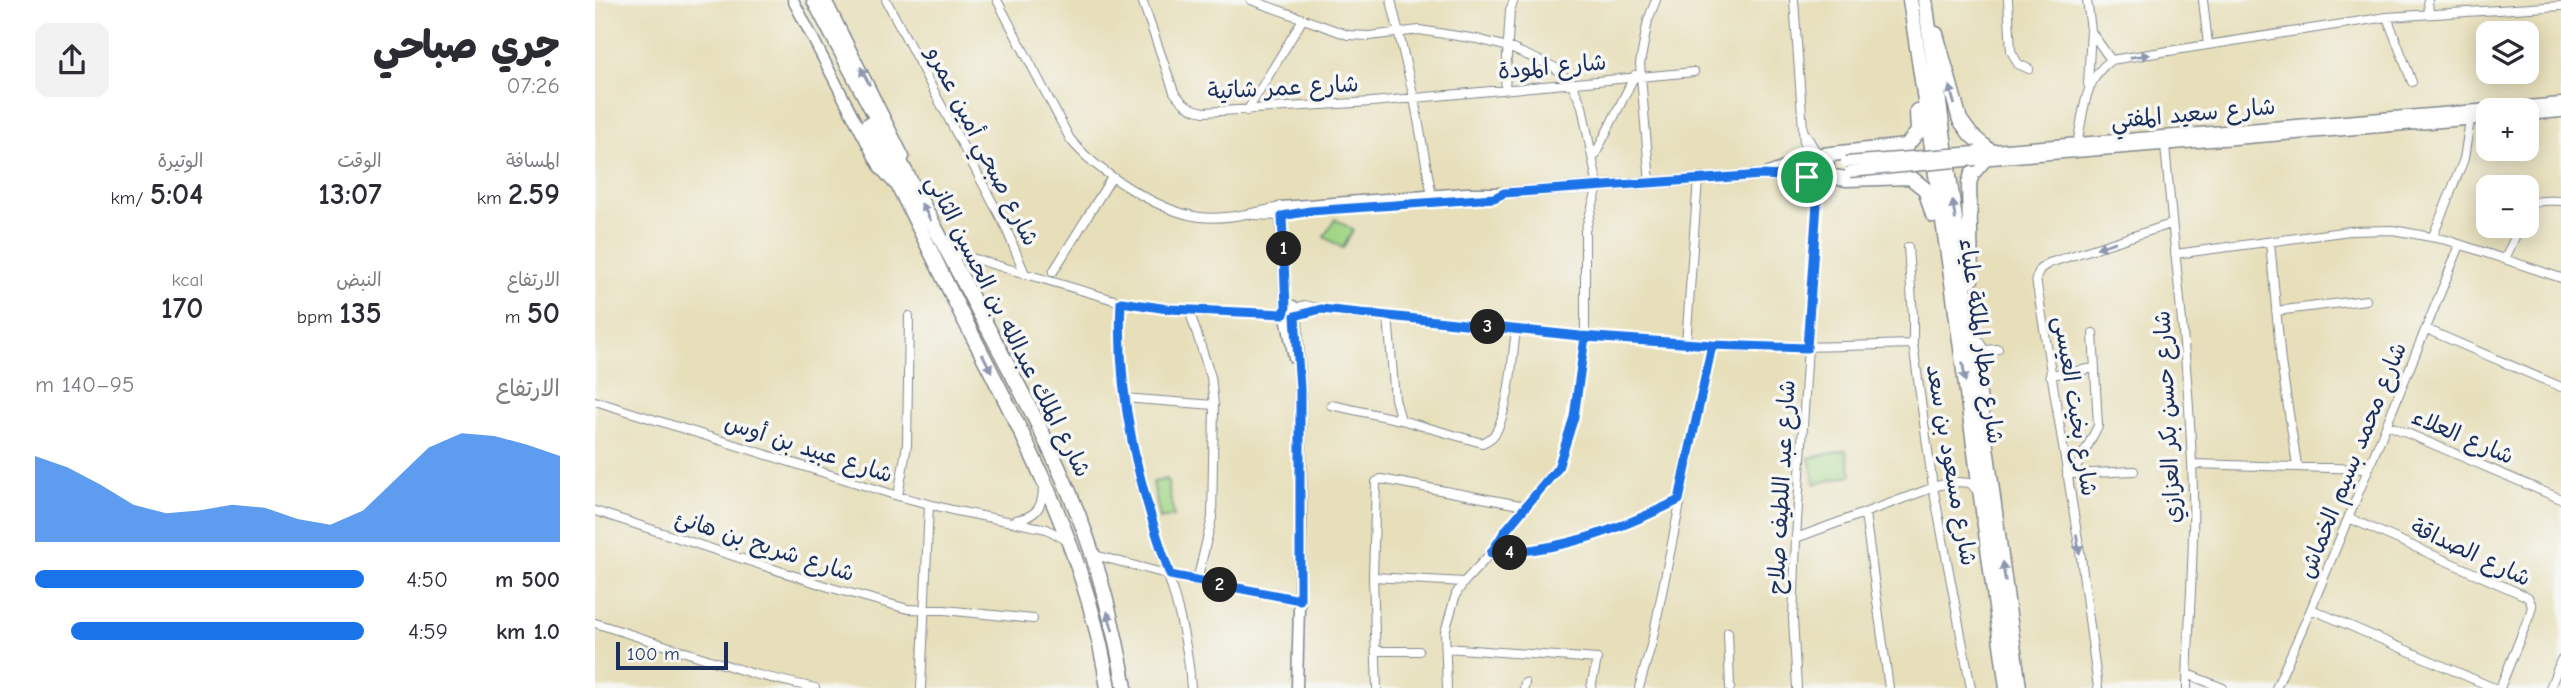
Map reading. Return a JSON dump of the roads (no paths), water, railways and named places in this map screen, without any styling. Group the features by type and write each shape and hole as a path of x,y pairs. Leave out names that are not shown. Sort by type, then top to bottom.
{"highway":[{"name":"شارع الملك عبدالله بن الحسين الثاني","path":"803,0 886,148"},
{"name":"شارع الملك عبدالله بن الحسين الثاني","path":"814,0 1043,477 1094,623 1108,688"},
{"path":"1820,169 1899,148 1909,144 1916,136 1919,124 1910,43 1910,4"},
{"name":"شارع مطار الملكة علياء","path":"1910,4 1961,303 1970,324 2019,688"},
{"path":"1925,5 1942,50 1960,120 1981,156 1969,183 1972,272 1961,303"},
{"name":"شارع مطار الملكة علياء","path":"1925,5 1961,303 1975,460 1975,489 2007,688"},
{"path":"1820,169 1847,179 1903,176 1922,185 1930,198 1945,281 1961,303"},
{"name":"شارع الملك عبدالله بن الحسين الثاني","path":"905,185 948,251 1034,416 1067,487 1091,554 1118,647 1125,688"}],"street":[{"path":"793,0 871,153 890,180 905,185 895,135 826,0"},
{"name":"شارع صبحي أمين عمرو","path":"886,0 1006,228 1024,274"},
{"path":"997,0 1070,139 1082,154 1112,177 1181,213 1203,217 1249,214 1265,217 1285,211 1432,199 1494,198 1504,193 1762,175 1804,159"},
{"name":"شارع عمر شاتية","path":"1142,0 1174,92 1183,104 1192,110 1247,111 1414,98"},
{"path":"1251,0 1348,34 1369,36 1419,30 1508,47 1554,67 1572,84 1582,106 1598,187 1585,231 1585,337 1574,417 1561,460 1546,484 1525,506 1491,553 1456,594 1445,632 1447,688"},
{"path":"1391,0 1414,98 1432,199"},
{"path":"1505,89 1510,10 1514,0"},
{"path":"1594,157 1637,78 1648,20 1656,0"},
{"path":"1794,0 1803,130 1802,169 1820,169"},
{"path":"2008,0 2013,55 2018,64 2029,69"},
{"path":"2077,144 2088,91 2091,30 2087,0"},
{"path":"2203,0 2208,45"},
{"path":"2428,0 2429,14"},
{"path":"2088,91 2098,71 2111,60 2387,17 2561,6"},
{"path":"2387,17 2412,82"},
{"path":"1247,111 1303,19"},
{"path":"2091,30 2111,60"},
{"name":"شارع المودة","path":"1414,98 1694,72"},
{"path":"1637,78 1650,183"},
{"name":"شارع سعيد المفتي","path":"1981,156 2077,144 2561,103"},
{"path":"2539,114 2561,112"},
{"name":"شارع سعيد المفتي","path":"1762,175 2476,119"},
{"path":"2433,236 2464,159 2470,120"},
{"path":"1803,130 1820,169"},
{"name":"شارع حسن بكر العزازي","path":"2165,145 2192,464 2193,518 2187,688"},
{"path":"1804,159 1820,169"},
{"name":"شارع عبد اللطيف صلاح","path":"1797,688 1793,619 1796,538 1820,169"},
{"path":"1053,272 1112,177"},
{"path":"1686,344 1699,179"},
{"path":"2539,201 2561,201"},
{"path":"1285,211 1291,312 1300,388 1300,600 1297,688"},
{"name":"شارع بخيت العيسى","path":"2098,688 2070,475 2036,285 2040,269 2049,263 2171,224"},
{"path":"2175,254 2364,230 2393,230 2433,236 2561,278"},
{"path":"2505,259 2515,238"},
{"path":"2270,242 2276,311 2297,466"},
{"name":"شارع محمد بسيم الخماش","path":"2276,688 2461,245"},
{"name":"شارع مسعود بن سعد","path":"1908,247 1913,344 1933,487 1972,688"},
{"name":"شارع صبحي أمين عمرو","path":"948,251 1121,302 1189,310 1291,312 1321,309 1585,337 1686,344 1807,348 1913,344"},
{"path":"2276,311 2366,300"},
{"path":"1121,302 1123,398 1142,490 1170,575 1187,646 1191,688"},
{"path":"1189,310 1211,377 1214,405 1212,518 1197,581"},
{"path":"898,496 907,445 909,316"},
{"path":"1388,316 1395,399 1401,420"},
{"path":"1970,324 1984,350 1978,379"},
{"path":"1331,405 1401,420 1475,442 1488,441 1498,428 1504,406 1516,330"},
{"path":"2426,330 2561,387"},
{"path":"2070,475 2098,428 2093,333"},
{"path":"1639,688 1652,642 1712,345"},
{"path":"1984,350 1998,349"},
{"path":"2050,375 2095,368"},
{"path":"1123,398 1214,405"},
{"name":"شارع عبيد بن أوس","path":"595,401 929,505 1047,528 1066,540"},
{"name":"شارع العلاء","path":"2388,425 2561,499"},
{"path":"1796,538 1933,487 1958,482 1970,472 1975,460"},
{"path":"2192,464 2368,469"},
{"path":"2070,475 2134,471"},
{"path":"1013,520 1030,517 1039,509 1043,498 1043,477"},
{"path":"1377,688 1373,577 1375,485 1378,480 1525,506"},
{"path":"1958,482 1975,489"},
{"path":"1491,553 1534,550 1581,540 1621,527 1679,500"},
{"path":"921,688 929,505"},
{"name":"شارع شريح بن هانئ","path":"595,511 832,588 908,609 945,610 1033,620"},
{"path":"1865,514 1889,688"},
{"name":"شارع الصداقة","path":"2349,518 2528,597 2532,606 2530,614 2500,688"},
{"path":"1091,554 1197,581 1300,600"},
{"path":"1373,577 1464,582"},
{"path":"2311,609 2494,688"},
{"path":"595,622 754,674 815,688"},
{"path":"1728,632 1730,688"},
{"path":"1446,648 1597,659 1591,688"},
{"path":"1377,651 1419,651"},
{"path":"2550,688 2561,660"},
{"path":"2187,674 2223,688"}]}
